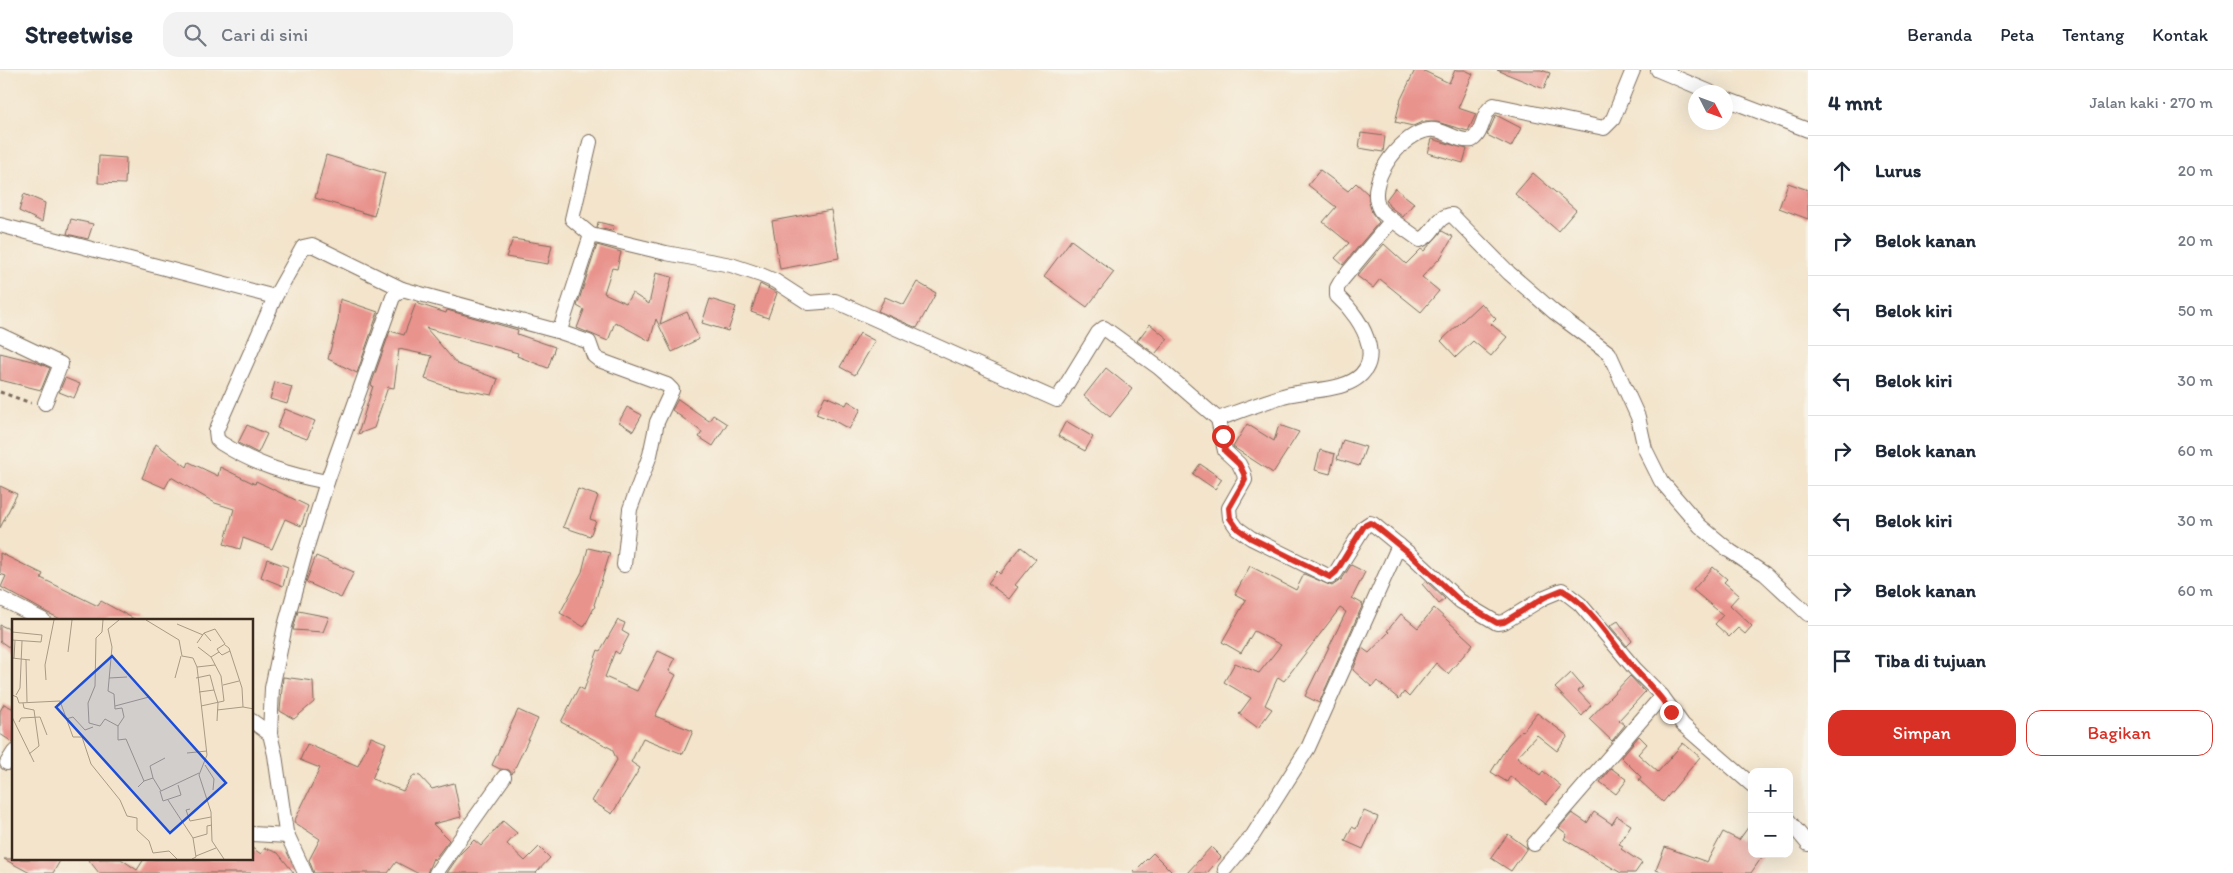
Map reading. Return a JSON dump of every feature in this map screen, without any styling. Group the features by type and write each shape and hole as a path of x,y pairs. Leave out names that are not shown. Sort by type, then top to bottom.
{"street":[{"path":"1634,70 1613,119 1604,128 1494,105 1486,112 1480,130 1472,140 1463,139 1435,129 1419,133 1402,145 1390,158 1378,180 1378,204 1380,211 1420,240 1429,236 1443,217 1452,215 1509,273 1554,312 1609,353 1638,417 1645,449 1660,481 1700,526 1730,551 1766,574 1808,614"},
{"path":"1658,70 1693,85"},
{"path":"1733,103 1808,130"},
{"path":"590,142 572,219 591,235 666,253 731,265 776,281 809,303 835,301 1057,400 1098,333 1104,328 1158,366 1218,419 1225,451 1239,464 1244,474 1245,480 1229,508 1230,518 1243,534 1330,577 1336,572 1366,524 1373,524 1399,545 1460,601 1497,623 1512,618 1558,590 1566,592 1580,604 1635,669 1662,696 1683,725 1748,782"},
{"path":"1218,419 1285,396 1341,386 1363,372 1370,358 1367,335 1351,309 1337,296 1337,288 1392,220"},
{"path":"0,225 275,297"},
{"path":"557,331 561,327 591,235"},
{"path":"327,482 283,473 252,461 220,443 216,435 275,297 299,251 308,245 402,290 557,331 589,342 594,356 598,360 667,385 672,390 657,422 650,455 630,509 624,565"},
{"path":"305,873 288,836 276,755 270,734 272,688 285,626 327,482 393,297 402,290"},
{"path":"0,335 61,364 45,403"},
{"path":"1225,869 1253,835 1308,748 1399,545"},
{"path":"0,598 41,619"},
{"path":"1534,844 1662,696"},
{"path":"254,722 270,734"},
{"path":"436,873 504,777"},
{"path":"1793,826 1808,844"},
{"path":"254,834 288,836"}],"path":[{"path":"0,392 38,406 45,403"}],"building":[{"path":"1415,70 1422,70 1449,83 1455,70 1465,70 1473,74 1458,108 1476,114 1468,131 1437,122 1422,122 1413,126 1395,122 1401,99"},
{"path":"1497,70 1541,70 1550,73 1544,89"},
{"path":"1496,115 1521,128 1511,147 1487,135"},
{"path":"1361,133 1385,136 1383,152 1359,148"},
{"path":"1432,139 1467,149 1463,163 1428,153"},
{"path":"326,155 385,173 374,216 315,198"},
{"path":"99,156 126,158 125,184 98,183"},
{"path":"1320,170 1348,191 1356,183 1368,194 1372,213 1379,222 1343,265 1335,258 1349,243 1323,222 1336,207 1308,185"},
{"path":"1533,173 1576,210 1558,231 1515,194"},
{"path":"1788,183 1808,190 1808,219 1779,208"},
{"path":"1395,188 1414,203 1403,217 1389,206 1386,200"},
{"path":"24,194 45,203 42,222 19,211"},
{"path":"831,210 839,258 780,269 772,221"},
{"path":"71,219 93,224 88,239 67,234"},
{"path":"598,222 614,226 612,231 597,228"},
{"path":"1442,231 1453,237 1441,257 1422,277 1439,291 1421,312 1380,279 1373,288 1357,276 1384,244 1406,264 1421,249 1424,251"},
{"path":"513,239 552,245 548,264 506,257"},
{"path":"1071,240 1114,272 1087,307 1044,276"},
{"path":"597,245 621,252 617,269 612,268 604,293 626,303 632,293 649,304 656,273 672,277 660,324 687,312 699,339 672,352 656,319 650,341 615,322 608,341 577,328 584,310 577,306"},
{"path":"917,282 936,293 917,328 878,311 885,297 904,305"},
{"path":"760,284 777,293 768,318 751,312"},
{"path":"340,299 378,312 357,373 328,359 338,321"},
{"path":"710,299 736,307 728,331 702,323"},
{"path":"416,303 446,313 447,310 518,330 517,334 555,347 548,368 517,356 518,353 426,328 457,364 498,379 492,395 448,387 425,379 432,356 399,349 394,388 388,387 374,428 358,434 373,386 371,385 390,331 404,335"},
{"path":"1481,303 1496,319 1491,324 1507,337 1491,356 1473,341 1456,357 1441,341"},
{"path":"1150,324 1168,339 1155,354 1137,341"},
{"path":"860,333 875,341 855,375 840,367"},
{"path":"0,353 36,362 50,368 41,390 0,380"},
{"path":"1106,368 1132,389 1110,417 1084,396"},
{"path":"65,378 80,384 74,398 59,392"},
{"path":"275,382 292,387 287,404 270,399"},
{"path":"825,396 846,405 848,401 861,409 849,429 831,419 816,414"},
{"path":"678,399 709,421 713,415 727,424 713,446 699,437 702,432 672,410"},
{"path":"627,407 642,415 633,431 619,422"},
{"path":"285,409 315,421 307,439 277,428"},
{"path":"1066,421 1093,437 1085,451 1058,436"},
{"path":"1247,424 1274,441 1279,425 1299,432 1273,473 1233,447"},
{"path":"247,425 267,434 258,453 238,443"},
{"path":"1343,440 1366,447 1359,466 1337,459"},
{"path":"156,444 187,467 189,462 218,476 220,467 255,484 256,481 308,506 301,526 285,519 272,549 243,538 240,549 224,544 234,509 215,503 171,477 165,488 142,478"},
{"path":"1320,450 1335,454 1330,474 1315,470"},
{"path":"1200,464 1222,479 1215,489 1193,474"},
{"path":"0,486 17,494 0,528"},
{"path":"578,489 598,496 590,519 596,521 590,536 563,527"},
{"path":"1021,547 1036,559 1015,585 1018,587 1009,599 988,583 997,571 1000,574"},
{"path":"588,548 610,553 595,606 584,627 560,613 582,572"},
{"path":"0,553 43,574 41,578 98,606 101,601 134,619 61,619 1,587 6,576 0,574"},
{"path":"316,556 354,572 341,598 306,582"},
{"path":"267,559 288,567 283,586 261,577"},
{"path":"1351,565 1365,572 1352,598 1363,604 1319,703 1305,696 1346,612 1340,608 1284,681 1278,677 1265,705 1272,709 1258,728 1239,714 1251,698 1224,682 1235,663 1259,673 1281,645 1254,631 1241,653 1222,642 1246,600 1235,594 1250,566 1296,590 1304,574 1332,586 1342,579"},
{"path":"1713,567 1727,579 1724,582 1739,595 1730,605 1752,626 1745,634 1738,628 1729,637 1715,624 1723,615 1693,590"},
{"path":"1426,581 1445,599 1439,604 1422,584"},
{"path":"1434,608 1473,644 1448,674 1436,663 1409,697 1404,692 1399,699 1377,681 1372,687 1353,670 1362,648 1369,653 1389,632 1387,631 1401,614 1418,628"},
{"path":"298,611 329,617 323,632 293,630"},
{"path":"618,620 625,623 622,631 629,635 619,654 615,651 605,677 637,691 658,651 675,659 669,671 676,675 655,716 693,731 683,754 643,738 631,762 640,768 612,814 592,801 617,760 612,749 561,722 579,687 584,690 598,650 600,651"},
{"path":"1618,621 1632,641 1627,646 1610,626"},
{"path":"0,625 12,630 12,650 0,641"},
{"path":"1571,673 1583,687 1578,691 1591,705 1582,716 1555,688"},
{"path":"1630,676 1645,692 1619,720 1625,725 1612,741 1589,719"},
{"path":"283,677 313,681 314,702 294,719 280,711"},
{"path":"4,704 12,708 12,742 0,734 0,711"},
{"path":"518,710 538,719 512,774 509,770 500,769 492,765"},
{"path":"1537,713 1568,736 1557,751 1537,735 1517,757 1540,775 1543,771 1561,786 1546,804 1510,776 1507,782 1491,772 1508,745 1523,731"},
{"path":"1639,736 1647,744 1638,754 1658,772 1683,743 1700,757 1663,802 1639,780 1641,777 1621,757"},
{"path":"371,737 386,743 372,779 403,791 414,775 420,776 432,789 454,783 461,817 433,824 449,840 434,860 433,858 427,873 417,873 396,862 388,873 314,873 309,860 320,839 294,822 320,768 300,760 307,744 358,766"},
{"path":"1611,768 1627,780 1616,794 1600,782"},
{"path":"1364,811 1378,817 1363,849 1345,841 1352,827 1356,829"},
{"path":"1594,812 1612,824 1617,816 1631,825 1619,844 1623,846 1621,849 1642,863 1635,873 1621,873 1564,839 1567,834 1559,828 1572,813 1587,823"},
{"path":"503,821 517,833 507,844 525,861 539,847 550,858 536,873 447,873 460,854 474,840 481,846"},
{"path":"1748,828 1748,858 1761,858 1751,873 1665,873 1656,870 1665,847 1707,862 1723,832 1739,840"},
{"path":"1508,834 1527,848 1511,871 1491,858"},
{"path":"1211,847 1221,857 1207,873 1187,873"},
{"path":"265,848 278,853 294,873 99,873 89,860 122,860 137,870 143,860 254,860 254,849 261,854"},
{"path":"1153,853 1173,873 1133,873"},
{"path":"4,859 60,860 53,873 30,873"}],"route":[{"path":"1223,436 1225,451 1228,456 1239,464 1244,474 1245,480 1229,508 1230,518 1243,534 1330,577 1336,572 1364,526 1370,523 1373,524 1412,556 1460,601 1497,623 1512,618 1545,597 1558,590 1562,590 1580,604 1635,669 1662,696 1671,712"}]}
